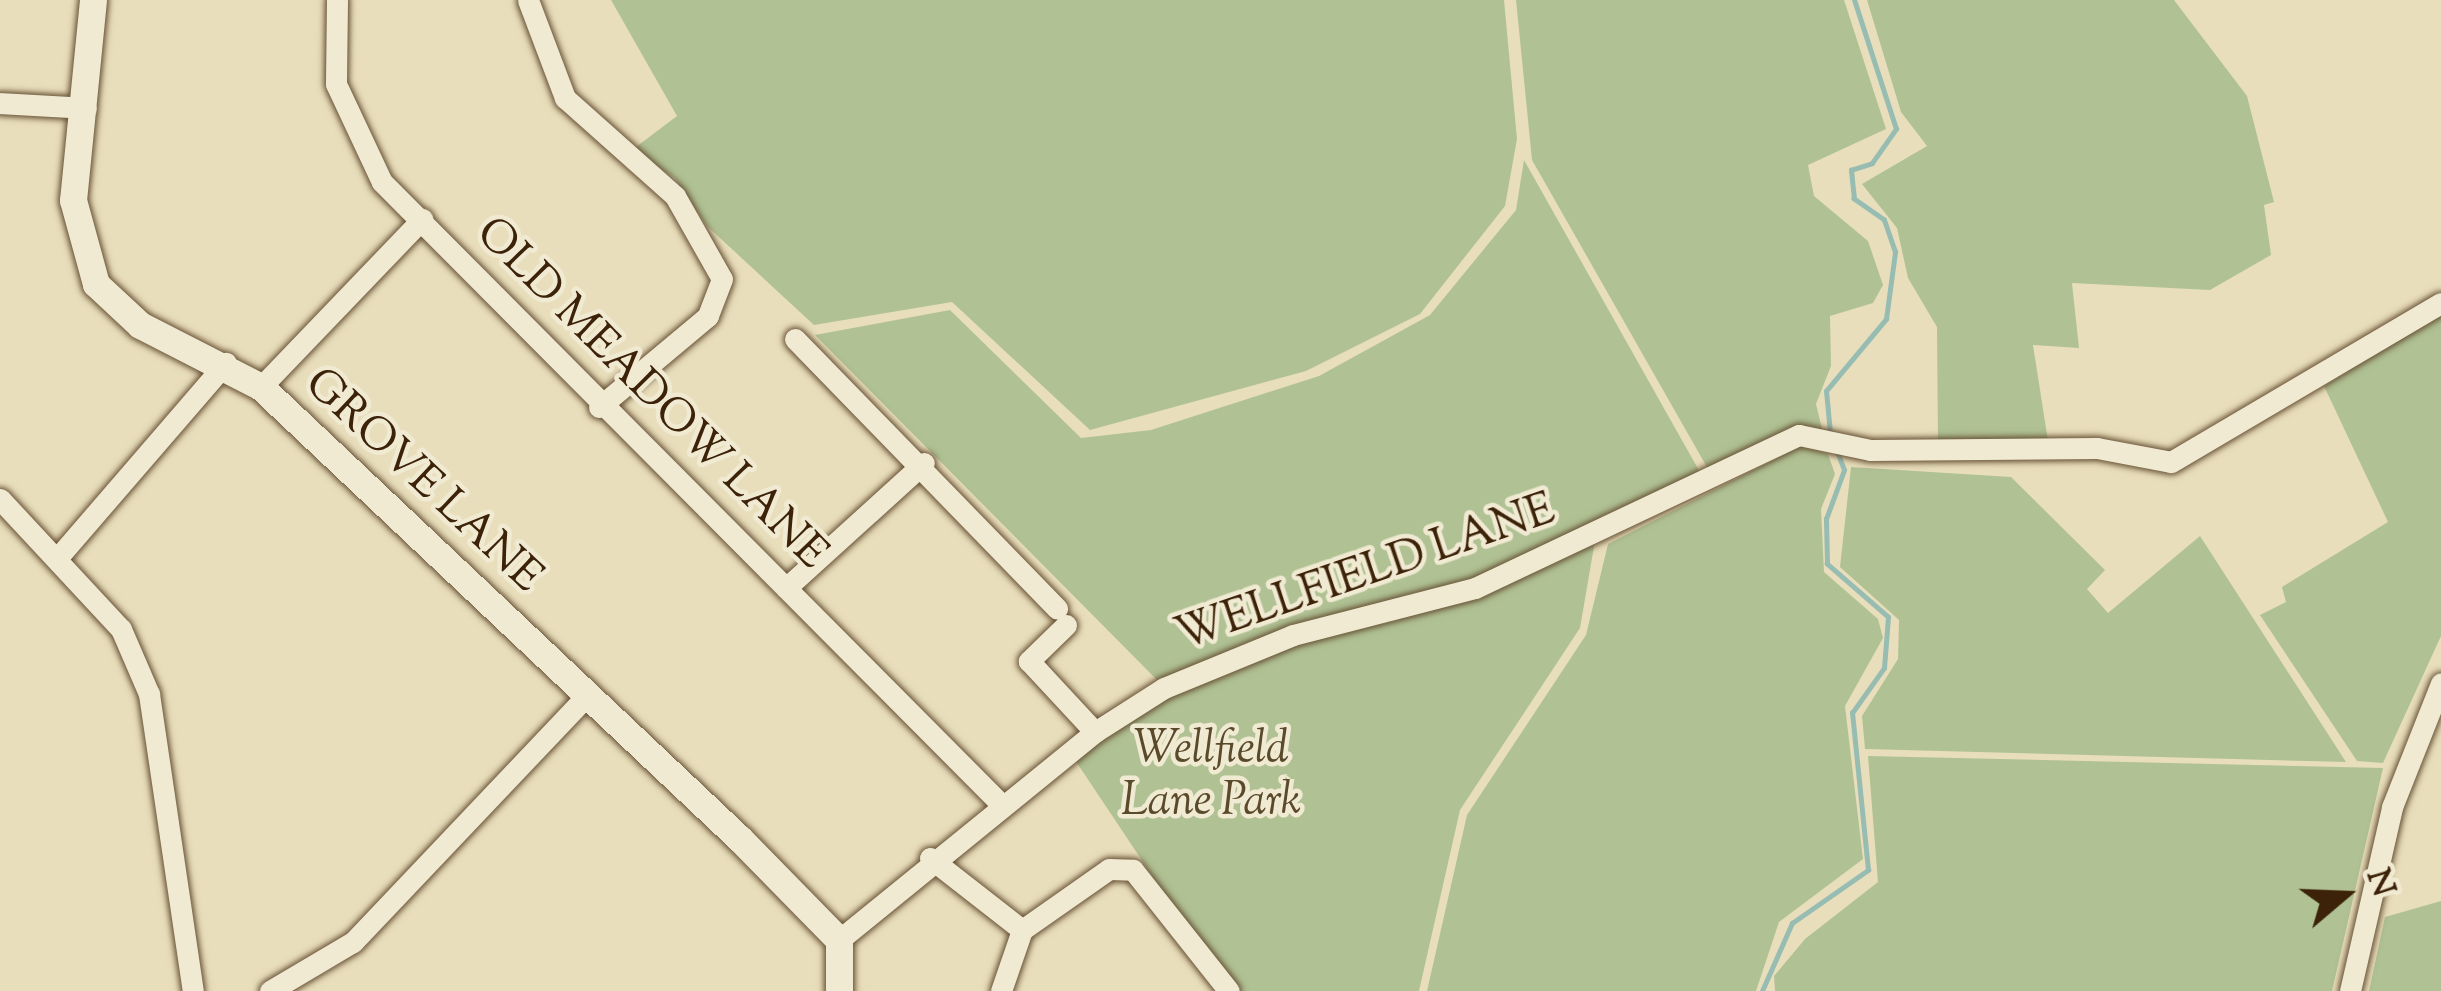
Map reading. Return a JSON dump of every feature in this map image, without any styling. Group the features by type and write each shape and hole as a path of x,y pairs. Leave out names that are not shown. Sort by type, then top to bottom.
{"street":[{"name":"GROVE LANE","path":"93,0 86,108 73,200 96,284 140,325 226,364 260,388 587,695 838,940"},
{"name":"OLD MEADOW LANE","path":"337,0 336,84 353,135 422,219 599,407 998,801"},
{"path":"528,0 566,98 675,196 722,279 708,316 599,407"},
{"path":"0,103 86,108"},
{"path":"260,388 422,219"},
{"name":"WELLFIELD LANE","path":"838,940 998,801 1095,732 1164,688 1293,635 1475,588 1799,435 1870,450 2097,448 2171,462 2441,303"},
{"path":"795,339 924,464 1061,616 1029,661 1095,732"},
{"path":"60,555 226,364"},
{"path":"786,588 924,464"},
{"path":"0,499 60,555 121,628 149,694 193,991"},
{"path":"2350,991 2392,807 2441,683"},
{"path":"270,991 353,942 587,695"},
{"path":"930,858 1022,930"},
{"path":"1001,991 1022,930 1120,866 1147,884 1224,989"},
{"path":"838,940 839,991"}],"green space":[{"path":"611,0 1504,0 1517,139 1505,206 1420,314 1306,371 1090,430 952,302 814,325 707,226 675,178 632,150 677,116"},
{"path":"1516,0 1844,0 1886,129 1808,165 1814,196 1868,241 1883,285 1873,303 1830,316 1831,366 1816,404 1824,437 1708,469 1532,160"},
{"path":"1867,0 2174,0 2247,96 2274,202 2264,205 2271,255 2210,290 2072,283 2079,348 2033,345 2048,441 1938,444 1937,327 1908,278 1897,228 1862,184 1927,146 1901,112"},
{"path":"1524,160 1701,474 1474,579 1160,683 815,335 950,310 1081,438 1151,430 1319,376 1430,315 1516,210"},
{"path":"2441,313 2441,636 2383,763 2357,761 2260,615 2286,602 2282,587 2388,522 2324,386"},
{"path":"1801,446 1828,454 1835,474 1821,509 1824,572 1878,619 1883,638 1845,706 1863,859 1779,922 1756,991 1427,991 1467,815 1586,635 1608,544"},
{"path":"1851,467 2011,477 2105,570 2087,589 2108,613 2200,536 2346,762 1865,749 1862,716 1898,659 1899,620 1840,567"},
{"name":"Wellfield Lane Park","path":"1596,535 1580,628 1460,810 1419,991 1229,991 1069,751 1164,688"},
{"path":"1868,756 2383,768 2332,991 1775,991 1774,976 1805,939 1878,882"},
{"path":"2441,901 2441,991 2369,991 2385,917"}],"waterway":[{"path":"1830,433 1826,391 1886,319 1895,252 1884,220 1854,199 1851,170 1872,163 1896,129 1854,0"},
{"path":"1762,991 1792,923 1868,870 1852,713 1884,668 1888,617 1827,564 1826,519 1844,470 1836,449"}]}
